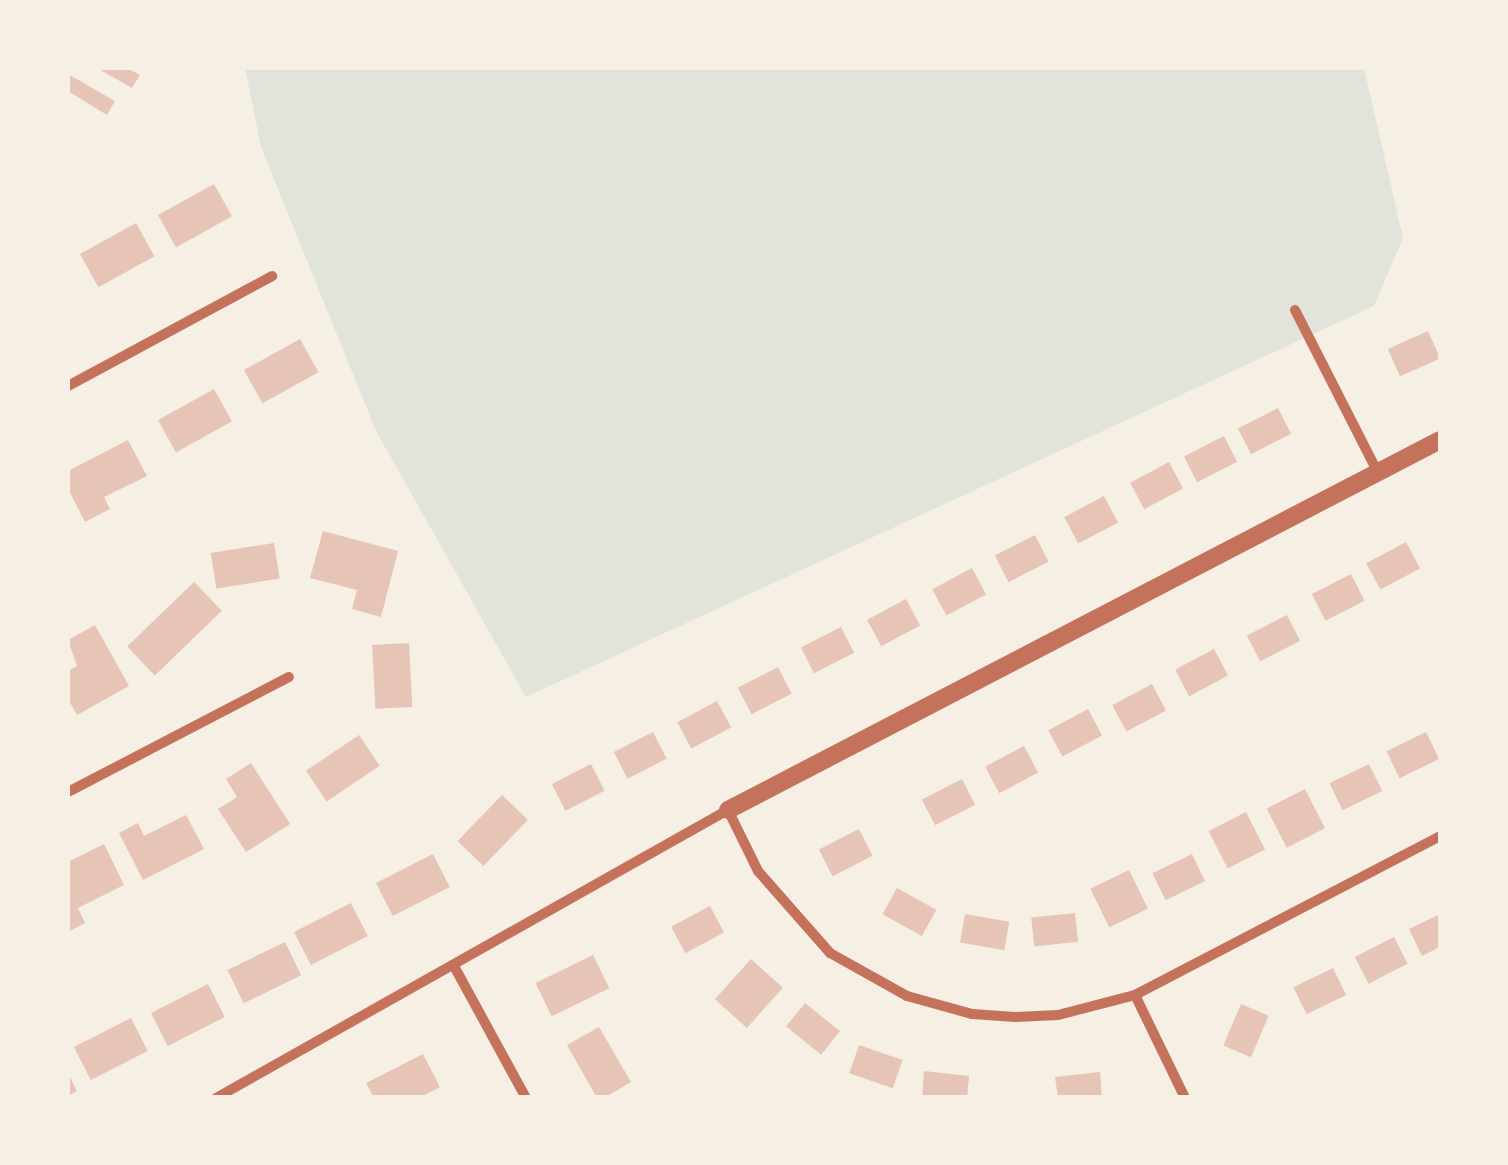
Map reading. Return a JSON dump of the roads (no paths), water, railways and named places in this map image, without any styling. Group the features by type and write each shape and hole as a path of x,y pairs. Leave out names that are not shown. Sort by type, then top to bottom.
{"street":[{"path":"68,386 272,276"},
{"path":"1295,310 1378,472"},
{"path":"216,1098 454,966 582,886 1440,440"},
{"path":"68,792 289,678"},
{"path":"728,810 758,870 791,914 830,952 907,996 972,1014 1015,1017 1058,1014 1136,996 1440,836"},
{"path":"454,966 526,1098"},
{"path":"1136,996 1185,1098"}]}
